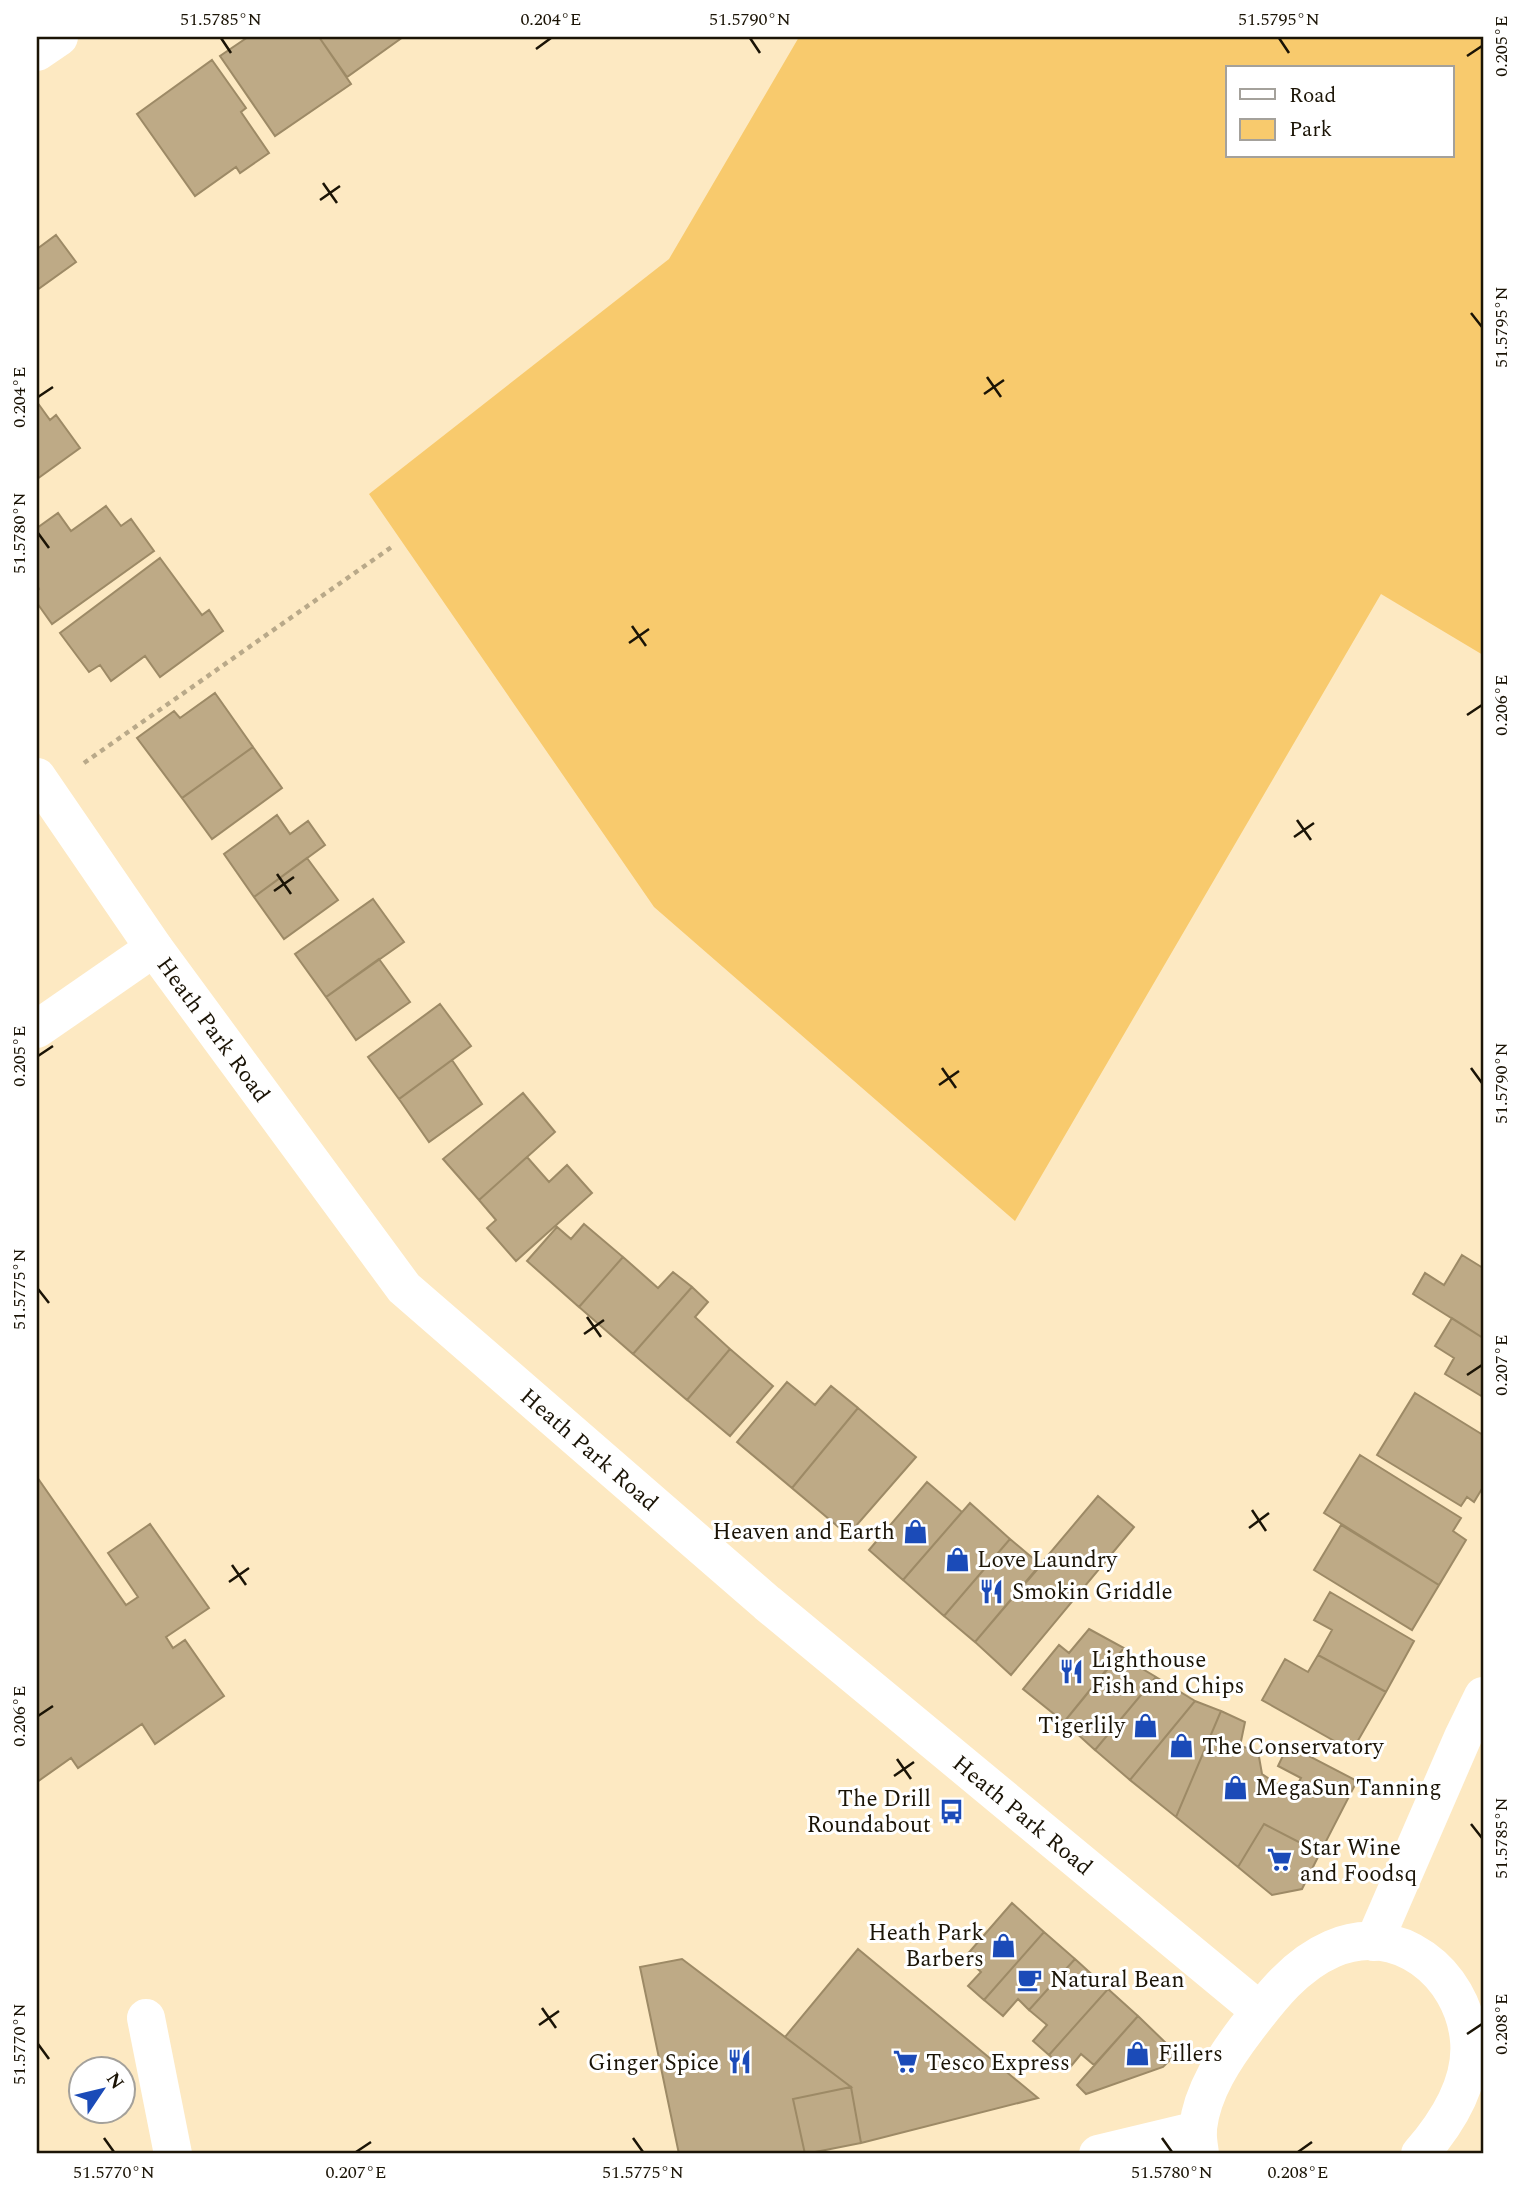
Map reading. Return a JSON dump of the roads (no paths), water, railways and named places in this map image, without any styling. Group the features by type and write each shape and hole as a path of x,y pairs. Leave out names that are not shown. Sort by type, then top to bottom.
{"street":[{"path":"37,52 59,37"},
{"name":"Heath Park Road","path":"41,783 154,948 404,1288 767,1603 1260,2011"},
{"path":"37,1029 154,948"},
{"path":"1374,1942 1462,1737 1483,1696"},
{"path":"1098,2154 1199,2142 1203,2103 1234,2045 1260,2011 1287,1980 1309,1961 1333,1948 1355,1942 1399,1945 1420,1956 1438,1970 1454,1991 1473,2009 1467,2067 1461,2094 1431,2150"},
{"path":"146,2018 173,2154"}],"place":[{"name":"Heaven and Earth","path":"915,1531"},
{"name":"Love Laundry","path":"957,1559"},
{"name":"Smokin Griddle","path":"992,1591"},
{"name":"Lighthouse Fish and Chips","path":"1071,1672"},
{"name":"Tigerlily","path":"1145,1725"},
{"name":"The Conservatory","path":"1182,1746"},
{"name":"MegaSun Tanning","path":"1235,1787"},
{"name":"The Drill Roundabout","path":"951,1811"},
{"name":"Star Wine and Foodsq","path":"1280,1860"},
{"name":"Heath Park Barbers","path":"1004,1945"},
{"name":"Natural Bean","path":"1030,1979"},
{"name":"Fillers","path":"1138,2053"},
{"name":"Ginger Spice","path":"739,2062"},
{"name":"Tesco Express","path":"906,2062"}]}
